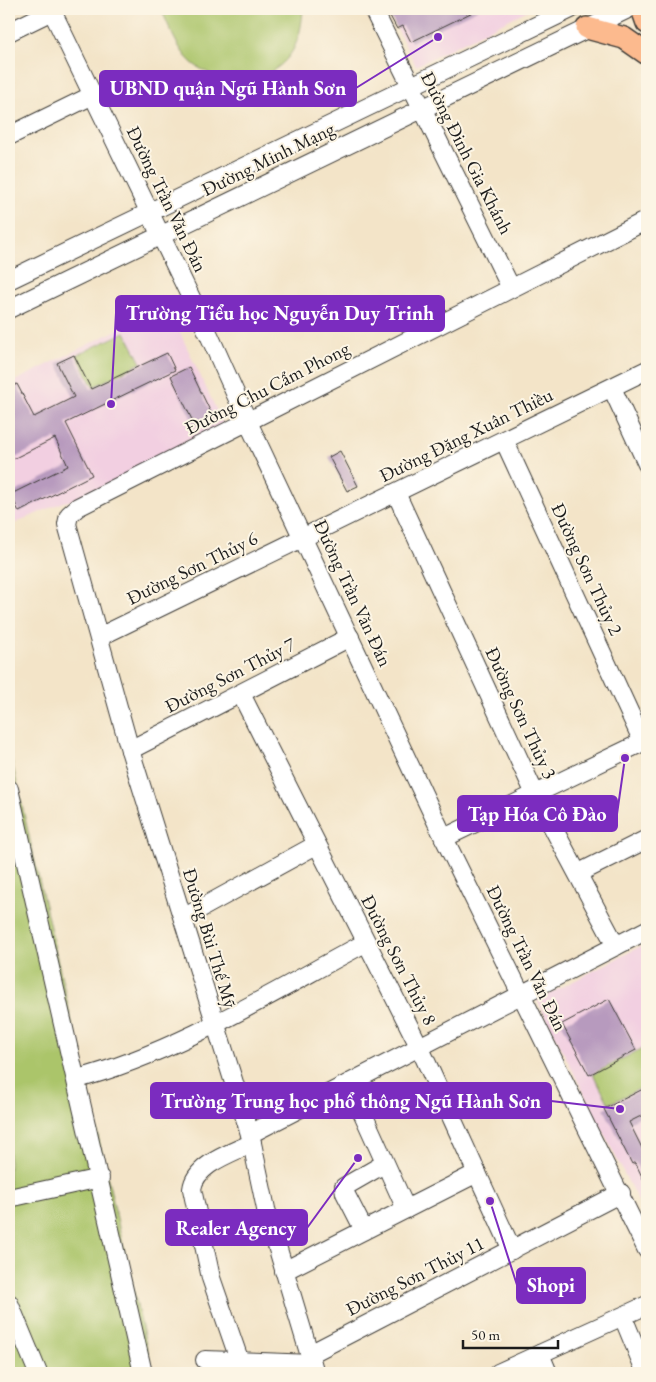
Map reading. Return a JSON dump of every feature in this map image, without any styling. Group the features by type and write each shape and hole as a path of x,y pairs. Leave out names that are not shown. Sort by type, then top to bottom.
{"main road":[{"path":"642,9 647,22"},
{"path":"587,28 624,38 647,54"}],"street":[{"name":"Đường Đinh Gia Khánh","path":"373,9 420,108 511,288"},
{"name":"Đường Minh Mạng","path":"9,280 150,210 571,9"},
{"name":"Đường Minh Mạng","path":"9,309 420,108 628,9"},
{"path":"9,32 51,10"},
{"name":"Đường Trần Văn Đán","path":"51,10 162,235 444,838 647,1250"},
{"path":"9,136 93,95"},
{"name":"Đường Chu Cẩm Phong","path":"69,515 78,507 647,220"},
{"name":"Đường Đặng Xuân Thiều","path":"303,538 647,370"},
{"path":"612,388 647,461"},
{"name":"Đường Sơn Thủy 2","path":"504,440 645,741"},
{"name":"Đường Sơn Thủy 3","path":"396,493 535,794 579,873 616,946"},
{"name":"Đường Bùi Thế Mỹ","path":"69,515 67,524 130,750 251,1138 266,1209 312,1364"},
{"name":"Đường Sơn Thủy 6","path":"99,637 303,538"},
{"name":"Đường Sơn Thủy 7","path":"130,750 350,637"},
{"name":"Đường Sơn Thủy 8","path":"241,694 365,943 419,1046 512,1250"},
{"path":"444,838 645,741"},
{"path":"9,789 100,1178 143,1373"},
{"path":"579,873 647,838"},
{"path":"182,918 316,846"},
{"path":"240,1362 211,1278 192,1189 193,1179 201,1171 251,1138 349,1083 419,1046 522,996 647,930"},
{"path":"77,1079 145,1056 214,1024 365,943"},
{"path":"349,1083 406,1209"},
{"path":"364,1230 345,1193 344,1187 384,1164"},
{"path":"284,1271 477,1173"},
{"path":"9,1198 100,1178"},
{"name":"Đường Sơn Thủy 11","path":"312,1364 512,1250 621,1194"},
{"path":"9,1303 38,1373"},
{"path":"498,1373 647,1305"},
{"path":"623,1317 646,1373"},
{"path":"540,1354 548,1373"},
{"path":"205,1360 312,1364"}],"shaded area":[{"path":"387,9 530,9 416,66"},
{"path":"167,305 223,424 80,499 63,502 9,526 9,384"},
{"path":"647,943 647,1219 537,1000"}],"green space":[{"path":"161,9 303,9 297,40 293,50 284,62 273,71 260,76 231,79 216,76 203,70 186,57 177,44"},
{"path":"125,332 141,363 93,387 77,355"},
{"path":"9,749 150,1362 152,1373 9,1373"},
{"path":"647,1046 647,1085 609,1104 593,1074"}],"building":[{"path":"405,9 479,9 411,42 403,26 397,29 390,16"},
{"path":"167,353 175,370 66,423 92,475 19,512 11,494 68,466 55,438 9,461 9,388 17,384 34,417 74,397 57,363 74,355 91,389"},
{"path":"189,367 213,417 195,426 171,376"},
{"path":"340,451 358,486 347,491 329,457"},
{"path":"609,999 636,1050 589,1075 562,1024"},
{"path":"647,1087 647,1113 629,1122 647,1158 647,1187 635,1162 632,1164 604,1109"}],"place":[{"name":"UBND quận Ngũ Hành Sơn","path":"438,37"},
{"name":"Trường Tiểu học Nguyễn Duy Trinh","path":"111,404"},
{"name":"Tạp Hóa Cô Đào","path":"625,758"},
{"name":"Trường Trung học phổ thông Ngũ Hành Sơn","path":"620,1109"},
{"name":"Realer Agency","path":"358,1158"},
{"name":"Shopi","path":"490,1201"}]}
